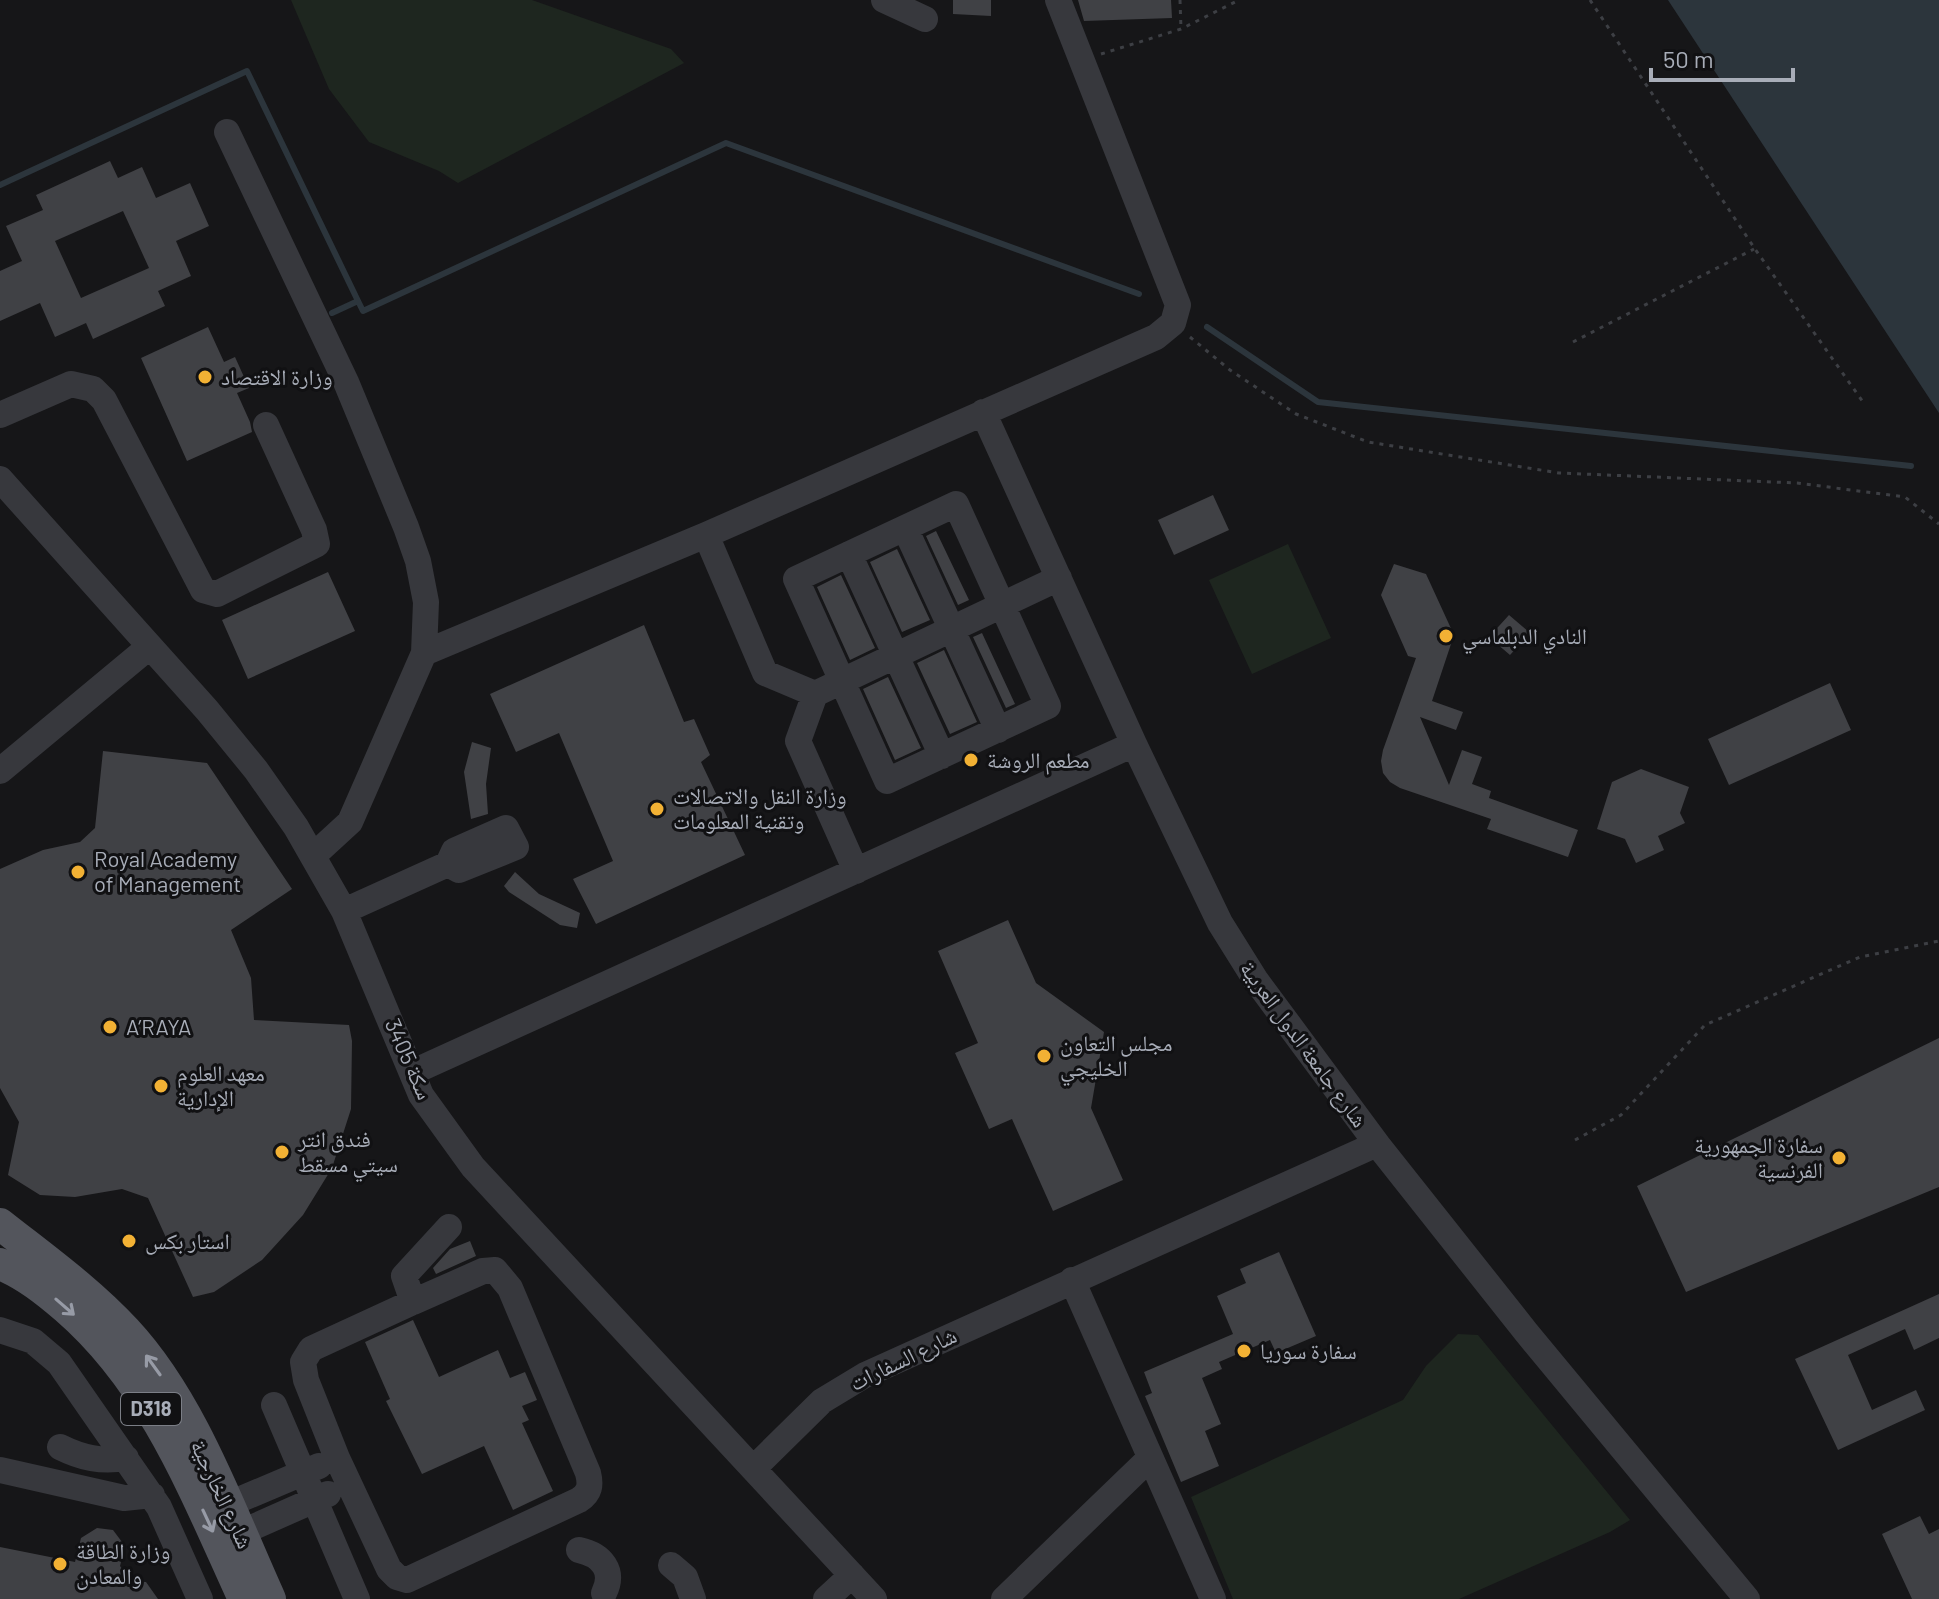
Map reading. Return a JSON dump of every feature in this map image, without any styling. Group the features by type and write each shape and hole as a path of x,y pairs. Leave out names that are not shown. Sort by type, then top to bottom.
{"main road":[{"name":"شارع الخارجية","path":"0,1224 97,1301 155,1367 179,1404 270,1599"},
{"name":"شارع الخارجية","path":"0,1264 47,1291 78,1319 133,1382 176,1453 244,1599"}],"street":[{"path":"884,0 925,19"},
{"path":"424,653 706,535 1156,337 1173,323 1178,305 1058,0"},
{"path":"227,132 346,382 406,527 418,561 426,602 424,653 350,822 313,856"},
{"path":"0,415 71,384 93,389 104,400 203,590 217,594 317,544 314,530 266,425"},
{"name":"شارع جامعة الدول العربية","path":"983,412 1134,744 1220,923 1263,990 1377,1144 1526,1332 1747,1599"},
{"name":"سكة 3405","path":"0,479 256,770 313,856 344,911 421,1095 473,1167 874,1599"},
{"path":"956,504 1048,706 887,781 796,579 849,554 956,504"},
{"path":"905,528 998,730"},
{"path":"706,535 765,673 815,694"},
{"path":"849,554 942,756"},
{"path":"856,871 798,741 815,694 1059,578"},
{"path":"0,771 149,647"},
{"path":"413,1072 1134,744"},
{"path":"344,911 448,864"},
{"name":"شارع السفارات","path":"754,1468 822,1401 865,1375 1377,1144"},
{"path":"413,1302 404,1276 449,1227"},
{"path":"495,1270 510,1288 591,1485 579,1500 407,1580 397,1577 389,1569 337,1458 306,1380 303,1362 311,1349 483,1271 495,1270"},
{"path":"1072,1280 1213,1599"},
{"path":"0,1330 22,1336 51,1355 109,1433 152,1495 171,1530 200,1599"},
{"path":"274,1405 357,1599"},
{"path":"109,1433 91,1444 60,1447 99,1460 126,1458"},
{"path":"233,1519 303,1472 337,1458"},
{"path":"1004,1599 1150,1458"},
{"path":"0,1470 124,1498 152,1495"},
{"path":"233,1519 315,1500 349,1485"},
{"path":"579,1550 590,1552 606,1565 609,1573 604,1593"},
{"path":"671,1565 685,1577 693,1599"},
{"path":"826,1599 852,1575"}],"path":[{"path":"1180,0 1181,29"},
{"path":"1082,60 1181,29 1239,0"},
{"path":"1590,0 1755,249 1863,402"},
{"path":"1573,342 1755,249"},
{"path":"1173,323 1230,370 1296,414 1368,442 1559,473 1797,483 1905,497 1939,524"},
{"path":"1575,1140 1621,1115 1705,1025 1860,957 1939,941"}],"shaded area":[{"path":"291,0 532,0 671,49 684,63 458,183 439,171 369,142 329,89"},
{"path":"1668,0 1939,0 1939,413"},
{"path":"1288,544 1331,638 1252,674 1209,580"},
{"path":"1458,1334 1478,1335 1630,1520 1610,1532 1459,1599 1233,1599 1191,1497 1403,1400 1426,1366"}],"building":[{"path":"953,0 991,0 991,16 953,14"},
{"path":"1078,0 1171,0 1172,18 1084,21"},
{"path":"110,161 118,178 142,167 156,198 190,183 209,226 176,241 191,276 158,291 165,306 93,339 86,323 55,337 40,303 0,321 0,271 22,261 6,226 43,210 36,195","holes":["123,211 149,268 81,298 55,241"]},
{"path":"208,327 224,362 235,357 249,388 237,393 252,432 187,461 141,358"},
{"path":"1213,495 1229,530 1174,555 1158,520"},
{"path":"936,531 969,600 958,605 926,536"},
{"path":"897,549 930,620 902,632 870,562"},
{"path":"1394,564 1426,574 1454,635 1432,701 1463,712 1456,730 1420,717 1449,785 1462,750 1482,757 1472,784 1491,791 1489,798 1578,830 1568,857 1487,829 1491,819 1400,788 1383,773 1383,750 1416,658 1408,656 1381,595"},
{"path":"328,572 355,631 248,679 222,620"},
{"path":"841,575 875,648 850,660 817,587"},
{"path":"1509,615 1530,633 1510,655 1489,637"},
{"name":"وزارة النقل والاتصالات وتقنية المعلومات","path":"644,625 684,722 694,719 710,755 701,762 745,855 596,924 573,879 613,861 559,733 516,752 490,694"},
{"path":"982,633 1015,704 1006,708 973,637"},
{"path":"944,650 977,722 950,734 917,663"},
{"path":"888,677 921,748 895,760 863,689"},
{"path":"1830,683 1851,730 1729,785 1708,739"},
{"path":"472,742 491,748 486,784 488,814 471,819 464,772"},
{"path":"103,751 207,763 292,889 231,930 251,978 254,1020 349,1025 352,1041 351,1109 332,1168 303,1215 262,1260 214,1292 193,1297 148,1198 122,1189 75,1197 40,1195 8,1175 19,1122 0,1088 0,869 43,850 80,842 95,828"},
{"path":"1641,769 1689,787 1680,813 1685,823 1658,836 1664,850 1636,863 1625,839 1597,829 1612,782"},
{"path":"515,872 539,894 580,913 577,928 560,925 509,892 504,886"},
{"path":"1008,920 1036,983 1104,1032 1091,1108 1123,1180 1053,1211 1012,1119 989,1129 955,1053 978,1043 938,951"},
{"path":"1939,1038 1939,1187 1686,1292 1637,1186"},
{"path":"470,1241 476,1256 436,1274 433,1268 450,1249"},
{"path":"1279,1252 1316,1336 1276,1353 1270,1340 1219,1362 1222,1369 1202,1378 1221,1424 1205,1431 1219,1466 1181,1482 1145,1396 1152,1393 1144,1372 1233,1334 1217,1296 1246,1283 1240,1269"},
{"path":"1939,1294 1939,1338 1914,1350 1905,1329 1848,1355 1872,1410 1916,1390 1925,1410 1838,1450 1795,1359"},
{"path":"413,1320 439,1377 498,1350 510,1378 525,1372 537,1400 522,1406 529,1420 522,1423 553,1491 513,1510 484,1446 422,1474 386,1401 390,1399 365,1342"},
{"path":"1920,1516 1929,1534 1939,1529 1939,1599 1912,1599 1882,1534"},
{"name":"وزارة الطاقة والمعادن","path":"97,1528 113,1530 125,1546 120,1566 131,1581 146,1582 158,1599 0,1599 0,1547 75,1562 81,1538"}],"waterway":[{"path":"0,185 247,71 358,301"},
{"path":"332,313 358,301 363,311 726,143 1139,294"},
{"path":"1207,327 1318,402 1911,466"}],"place":[{"name":"وزارة الاقتصاد","path":"205,377"},
{"name":"النادي الدبلماسي","path":"1446,636"},
{"name":"مطعم الروشة","path":"971,760"},
{"name":"وزارة النقل والاتصالات وتقنية المعلومات","path":"657,809"},
{"name":"Royal Academy of Management","path":"78,872"},
{"name":"A’RAYA","path":"110,1027"},
{"name":"مجلس التعاون الخليجي","path":"1044,1056"},
{"name":"معهد العلوم الإدارية","path":"161,1086"},
{"name":"فندق انتر سيتي مسقط","path":"282,1152"},
{"name":"سفارة الجمهورية الفرنسية","path":"1839,1158"},
{"name":"استار بكس","path":"129,1241"},
{"name":"سفارة سوريا","path":"1244,1351"},
{"name":"وزارة الطاقة والمعادن","path":"60,1564"}]}
